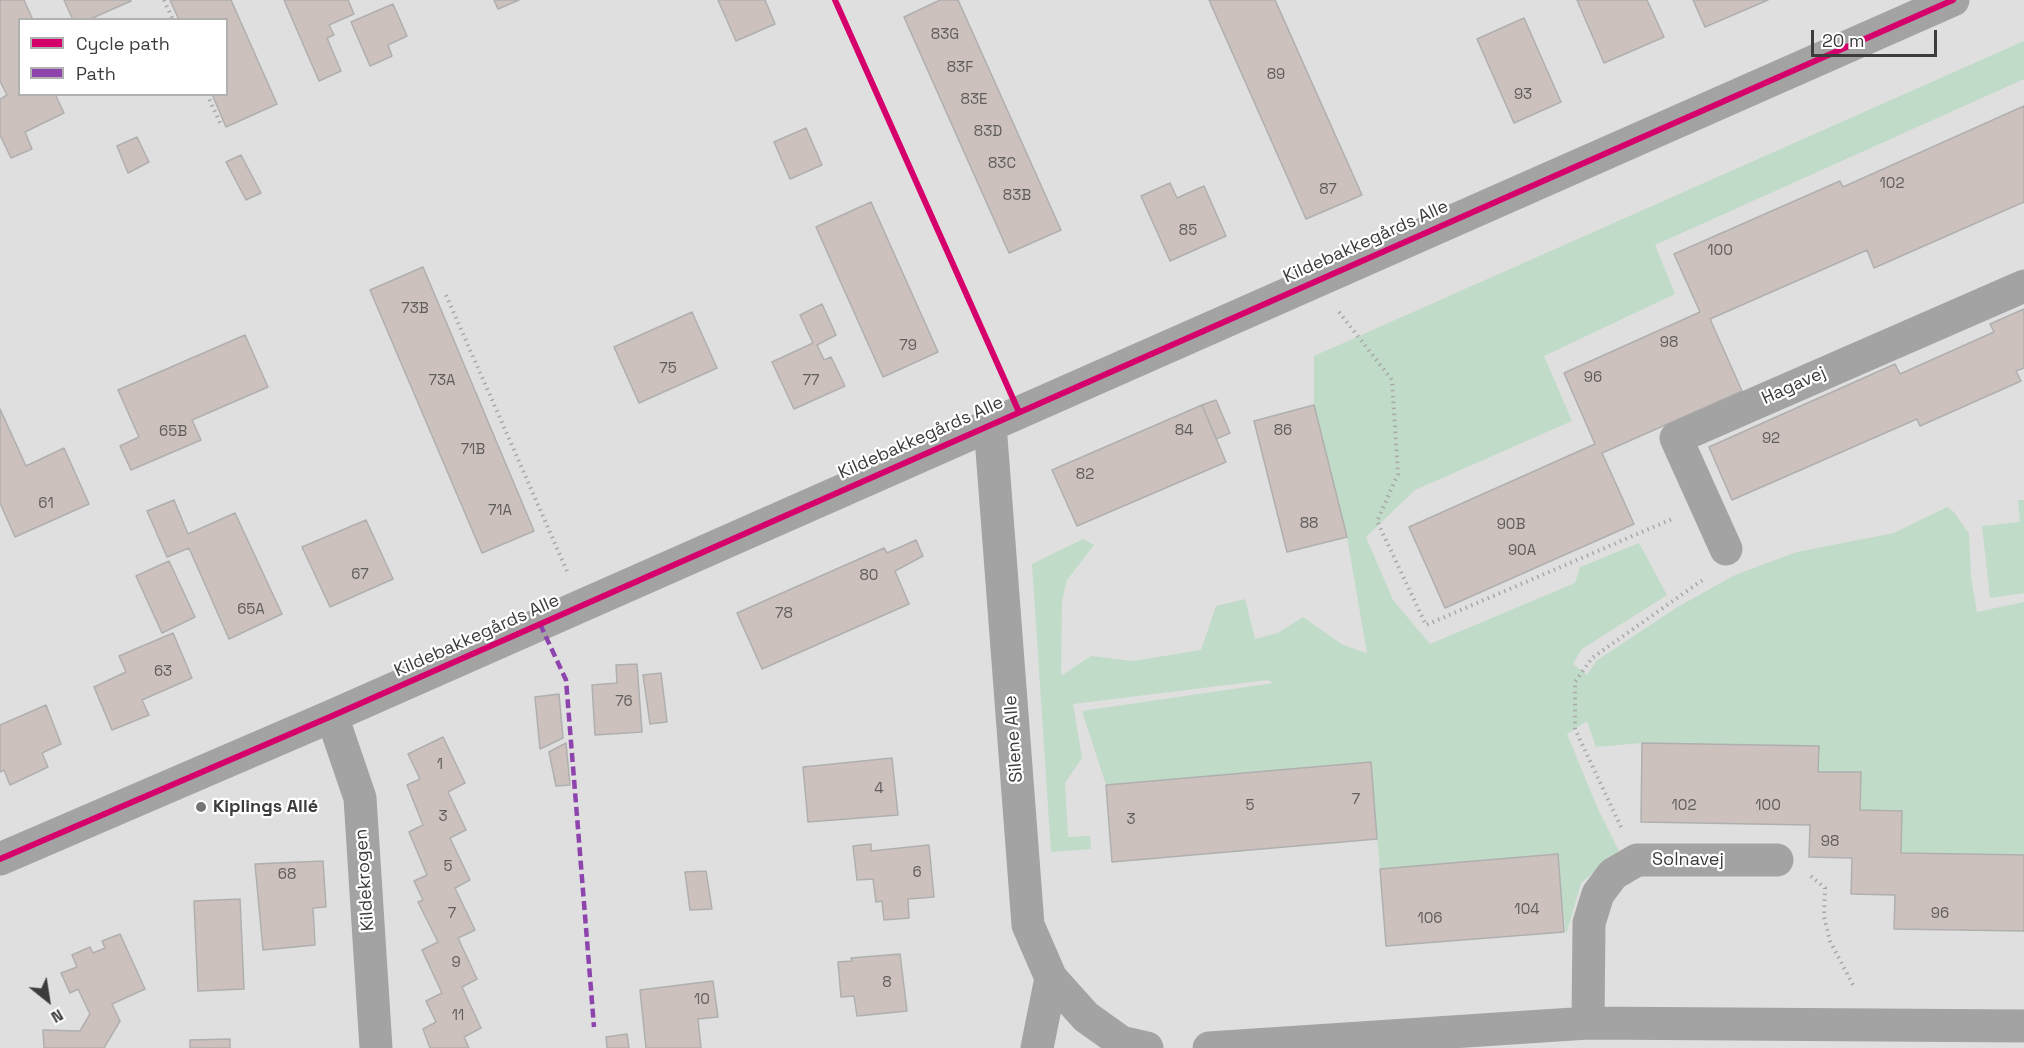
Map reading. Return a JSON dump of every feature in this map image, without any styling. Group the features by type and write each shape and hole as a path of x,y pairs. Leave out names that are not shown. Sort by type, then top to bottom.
{"street":[{"name":"Kildebakkegårds Alle","path":"0,859 332,716 1953,0"},
{"name":"Hagavej","path":"1726,549 1676,438 2024,286"},
{"name":"Silene Alle","path":"990,424 1028,926 1051,978"},
{"name":"Kildekrogen","path":"332,716 360,798 376,1048"},
{"name":"Solnavej","path":"1588,1023 1589,923 1598,894 1613,874 1637,860 1777,860"},
{"path":"1037,1048 1051,978"},
{"path":"1051,978 1086,1017 1121,1042 1147,1048"},
{"path":"1209,1048 1345,1043 1588,1023 1834,1036 1867,1025 2024,1026"}],"path":[{"path":"164,0 172,18"},
{"path":"208,96 220,123"},
{"path":"1315,281 1392,380 1398,474 1377,521 1426,625 1706,505"},
{"path":"446,295 583,605"},
{"path":"1637,860 1575,729 1575,682 1592,658 1700,584 1726,549"},
{"path":"1777,860 1807,872 1825,888 1824,917 1830,941 1856,992 1867,1025"}],"green space":[{"path":"2024,41 2024,79 1655,245 1675,294 1544,356 1572,421 1415,490 1366,537 1393,600 1430,644 1575,583 1580,567 1639,543 1667,595 1582,649 1573,664 1587,675 1596,661 1676,608 1735,575 1797,552 1894,533 1947,507 1954,512 1969,534 1971,577 1977,612 2024,602 2024,855 1901,853 1902,811 1860,810 1861,773 1818,772 1819,747 1642,743 1596,747 1587,721 1567,734 1597,807 1619,851 1581,883 1566,935 1557,854 1380,869 1370,762 1106,785 1082,711 1274,683 1267,680 1073,704 1082,758 1065,783 1068,837 1090,836 1091,849 1051,852 1032,564 1083,539 1094,545 1067,580 1062,601 1061,676 1091,656 1133,661 1201,650 1216,606 1245,599 1255,639 1278,633 1303,617 1343,645 1367,653 1347,537 1314,405 1314,356"},
{"path":"2018,500 2024,500 2024,593 1990,598 1982,526 2020,522"}],"building":[{"path":"0,0 24,0 32,18 18,18 18,96 56,96 64,113 25,132 32,149 11,158 0,135 0,99 7,95 0,81"},
{"path":"64,0 131,1 93,18 72,18"},
{"path":"170,0 231,0 277,104 226,127 213,96 228,96 228,18 178,18"},
{"path":"284,0 348,0 354,14 329,25 334,35 327,38 341,71 319,81"},
{"path":"494,0 519,0 498,9"},
{"path":"718,0 765,0 775,24 736,41"},
{"path":"940,0 958,0 1061,230 1009,253 904,17"},
{"path":"1209,0 1275,0 1362,195 1306,219"},
{"path":"1577,0 1647,0 1664,37 1604,63"},
{"path":"1693,0 1768,0 1705,27"},
{"path":"393,4 407,36 388,45 392,56 370,66 351,22"},
{"path":"1524,18 1561,102 1514,123 1477,39"},
{"path":"2024,106 2024,202 1874,268 1867,250 1710,319 1742,391 1602,453 1634,524 1445,608 1409,527 1595,444 1564,373 1700,312 1674,254 1840,181 1843,187"},
{"path":"806,128 822,165 790,179 774,142"},
{"path":"137,137 149,162 128,173 117,146"},
{"path":"241,155 261,193 246,200 226,162"},
{"path":"1170,183 1177,198 1204,186 1226,236 1170,261 1141,196"},
{"path":"871,202 938,352 883,377 816,227"},
{"path":"423,267 534,531 482,553 370,290"},
{"path":"822,304 836,335 817,345 824,360 831,357 845,386 794,409 772,362 813,343 800,315"},
{"path":"2024,309 2024,368 2016,371 2021,381 1920,426 1917,419 1732,500 1709,447 1895,364 1900,374 1994,332 1990,324"},
{"path":"692,312 717,368 639,403 614,347"},
{"path":"245,335 268,387 192,420 201,440 131,470 120,446 139,437 118,390"},
{"path":"1216,400 1230,433 1216,439 1202,405"},
{"path":"1202,405 1226,462 1077,526 1052,470"},
{"path":"1314,405 1347,537 1287,552 1254,421"},
{"path":"0,409 26,466 64,448 89,504 15,537 0,503"},
{"path":"174,500 188,534 235,513 282,614 229,639 189,548 167,557 147,511"},
{"path":"366,520 393,579 330,607 302,547"},
{"path":"916,540 923,556 895,571 909,604 762,669 737,613 884,548 887,553"},
{"path":"169,561 195,617 162,633 136,576"},
{"path":"173,633 192,678 142,700 149,715 112,730 94,687 126,672 119,656"},
{"path":"637,664 642,732 595,735 592,685 617,683 616,665"},
{"path":"661,673 667,722 650,724 643,675"},
{"path":"559,694 563,738 540,749 535,697"},
{"path":"46,705 61,744 42,753 48,767 10,785 4,770 0,772 0,725"},
{"path":"443,737 465,783 448,792 466,830 450,838 470,880 455,888 475,930 458,938 477,979 462,987 481,1028 464,1037 469,1048 430,1048 423,1029 436,1022 426,1001 442,993 422,950 438,942 418,902 423,900 414,881 427,875 409,832 423,825 407,785 420,779 408,754"},
{"path":"566,743 570,785 556,786 549,752"},
{"path":"1642,743 1819,746 1818,772 1861,772 1860,810 1902,811 1901,853 2024,855 2024,931 1894,929 1895,895 1851,894 1852,858 1809,857 1810,825 1641,822"},
{"path":"892,758 898,815 808,822 803,767"},
{"path":"1371,762 1377,839 1112,862 1106,785"},
{"path":"871,844 871,851 929,845 934,897 908,899 909,918 884,920 882,901 876,902 873,879 857,880 853,846"},
{"path":"1558,854 1564,932 1386,946 1380,869"},
{"path":"323,861 326,907 313,908 315,945 263,950 255,864"},
{"path":"706,871 712,909 690,910 685,872"},
{"path":"240,899 244,989 198,991 194,901"},
{"path":"120,934 145,989 112,1004 120,1021 104,1048 44,1048 43,1030 80,1031 90,1014 78,989 70,993 61,973 77,967 72,955 90,947 93,953 105,948 102,941"},
{"path":"900,954 907,1011 857,1016 854,996 841,997 838,962 852,961 851,958"},
{"path":"713,981 718,1017 698,1019 701,1048 646,1048 640,990"},
{"path":"627,1034 629,1048 607,1048 606,1037"},
{"path":"230,1039 230,1048 190,1048 190,1040"}],"marked path":[{"path":"540,624 566,680 594,1027"}],"cycle path":[{"path":"835,0 1019,412"},
{"path":"0,859 332,716 1953,0"}],"place":[{"name":"Kiplings Allé","path":"201,807"}]}
